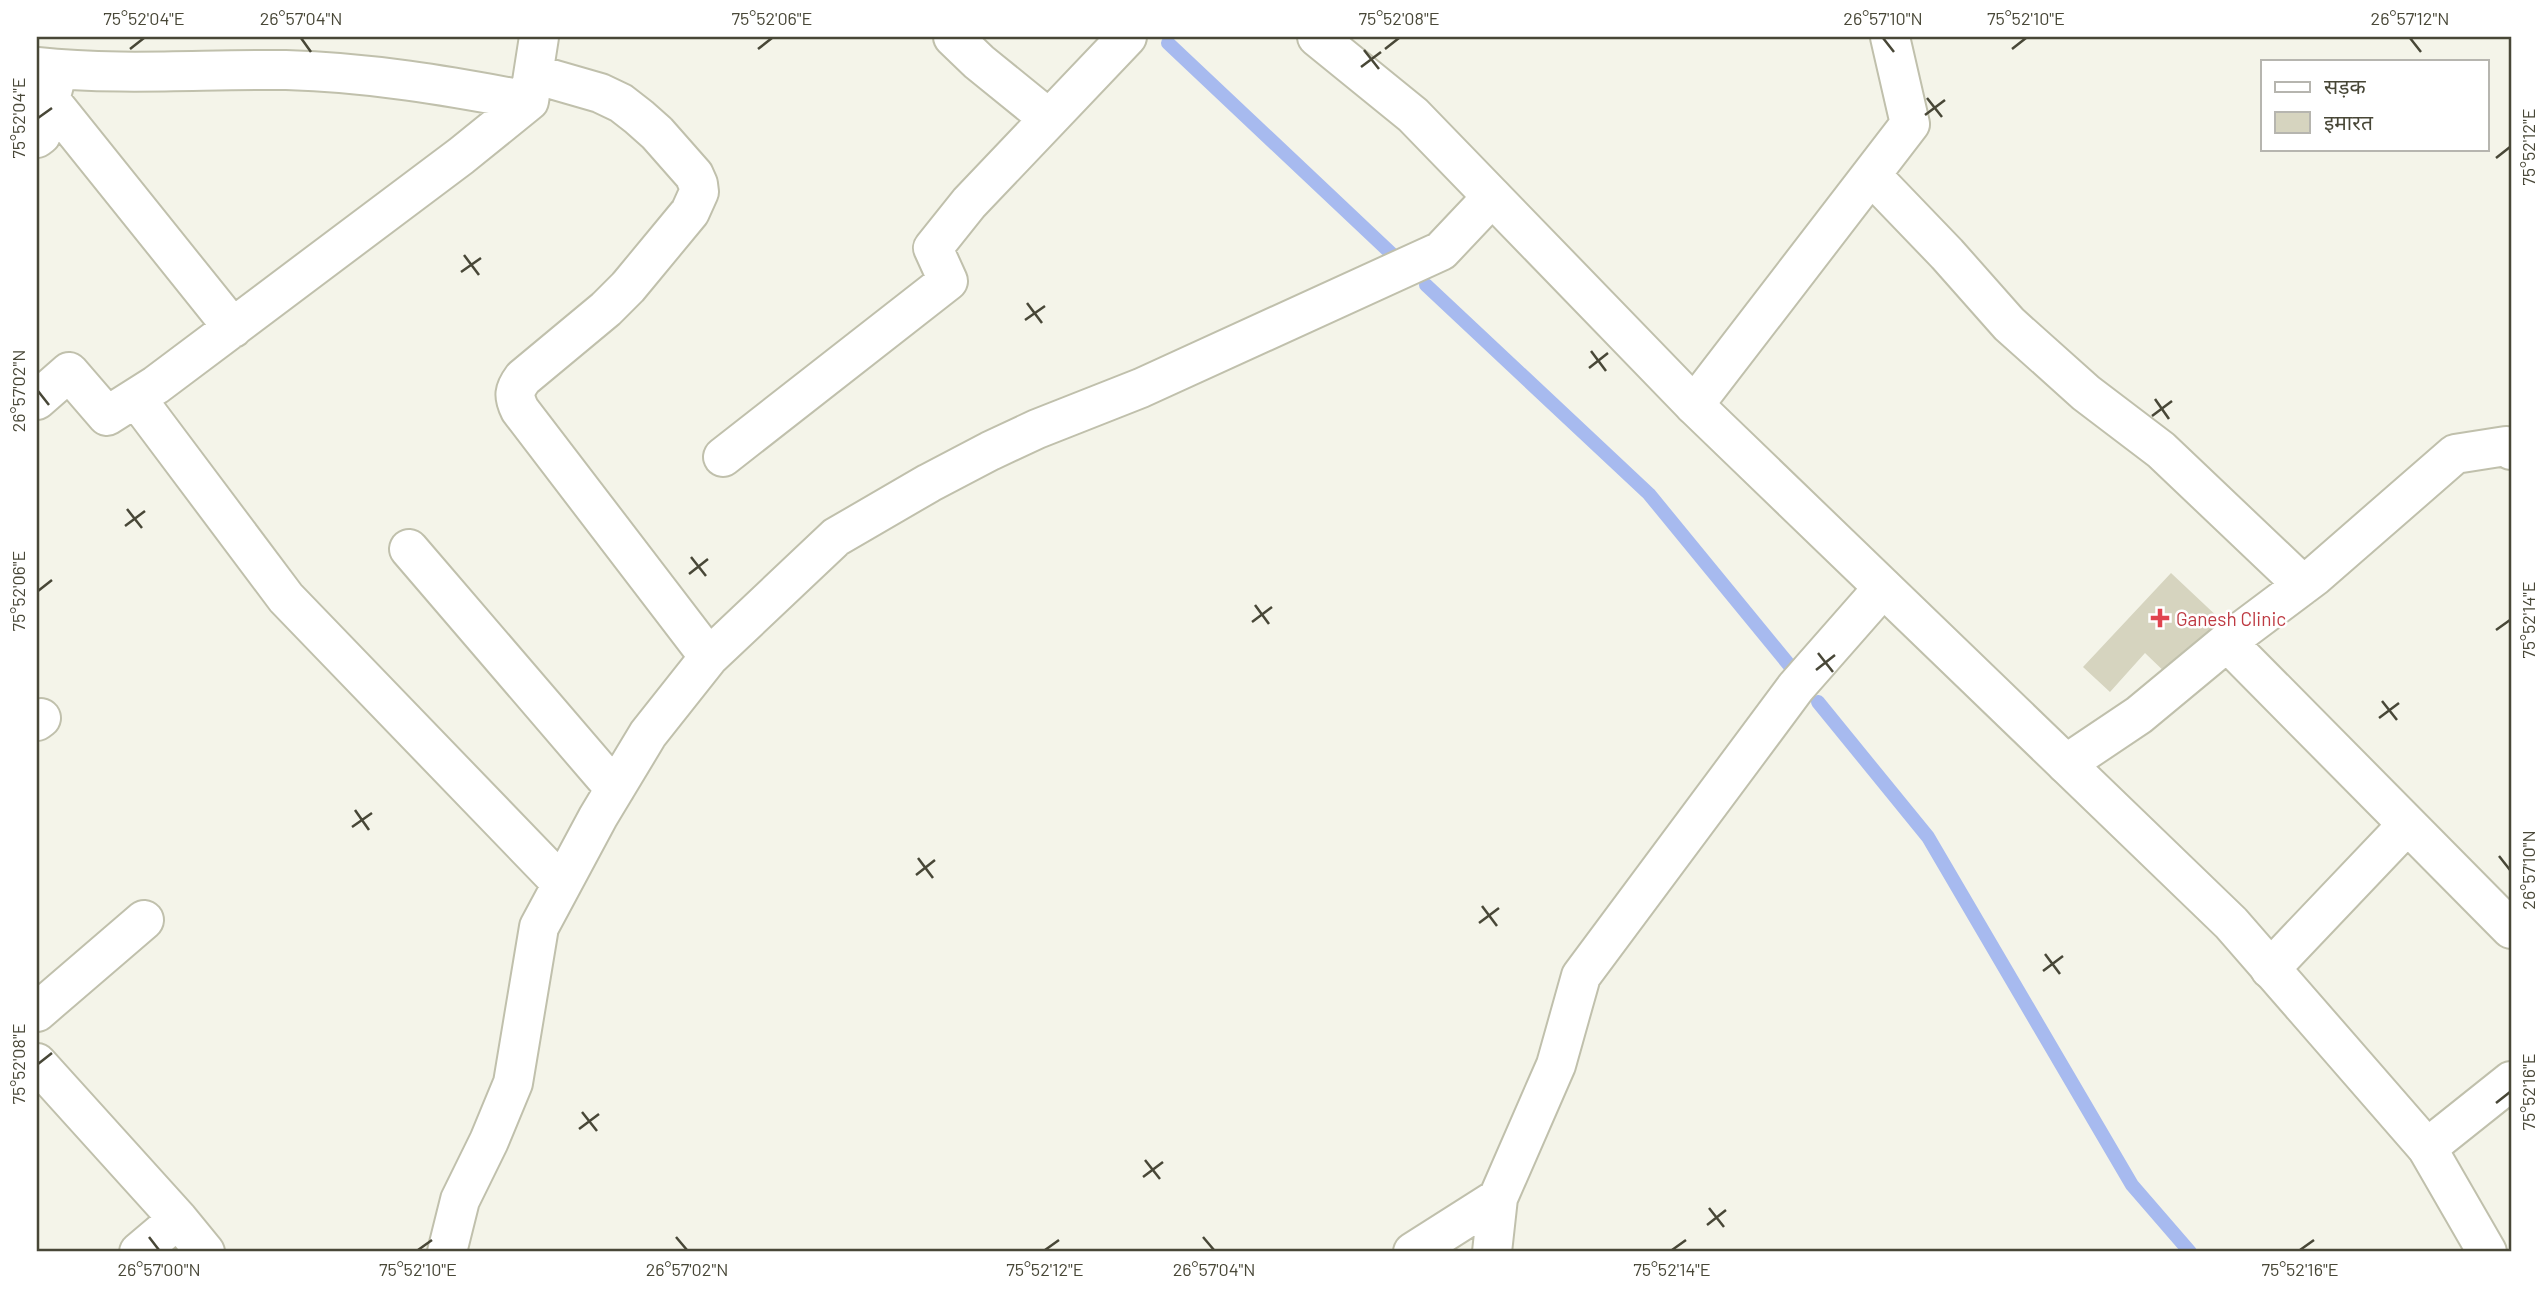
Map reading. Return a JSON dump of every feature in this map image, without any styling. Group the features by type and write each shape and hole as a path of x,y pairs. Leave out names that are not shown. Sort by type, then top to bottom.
{"street":[{"path":"953,37 979,62 1048,118"},
{"path":"723,457 947,281 933,248 968,203 1127,37"},
{"path":"1317,37 1413,115 1694,405 2231,923 2427,1148 2487,1252"},
{"path":"1694,405 1910,124 1890,37"},
{"path":"48,79 81,73 289,71 426,82 534,70 621,103 657,133 694,174 698,184 698,199 650,263 606,309 523,378 515,388 514,399 709,657"},
{"path":"37,400 69,372 107,416 136,398 461,156 534,70"},
{"path":"37,138 41,135 48,79"},
{"path":"48,79 233,328"},
{"path":"1871,175 2009,324 2086,393 2161,450 2303,585"},
{"path":"447,1252 460,1200 513,1083 539,927 648,734 709,657 826,546 846,531 929,482 1037,429 1141,388 1441,251 1492,197"},
{"path":"136,398 286,598 562,884"},
{"path":"2066,764 2139,715 2227,642 2303,585 2455,454 2506,446 2511,450"},
{"path":"409,550 615,789"},
{"path":"1492,1252 1498,1198 1556,1065 1581,976 1796,687 1883,588"},
{"path":"2227,642 2511,929"},
{"path":"2270,969 2407,825"},
{"path":"37,1012 144,920"},
{"path":"37,1063 205,1252"},
{"path":"2427,1148 2511,1081"},
{"path":"1413,1252 1498,1198"},
{"path":"139,1252 178,1219"}],"building":[{"path":"2171,573 2222,621 2170,677 2145,653 2110,692 2083,667"}],"waterway":[{"path":"1168,43 1395,257"},
{"path":"1426,285 1649,494 1790,666"},
{"path":"1818,702 1928,837 2132,1185 2190,1252"}],"place":[{"name":"Ganesh Clinic","path":"2160,618"}]}
